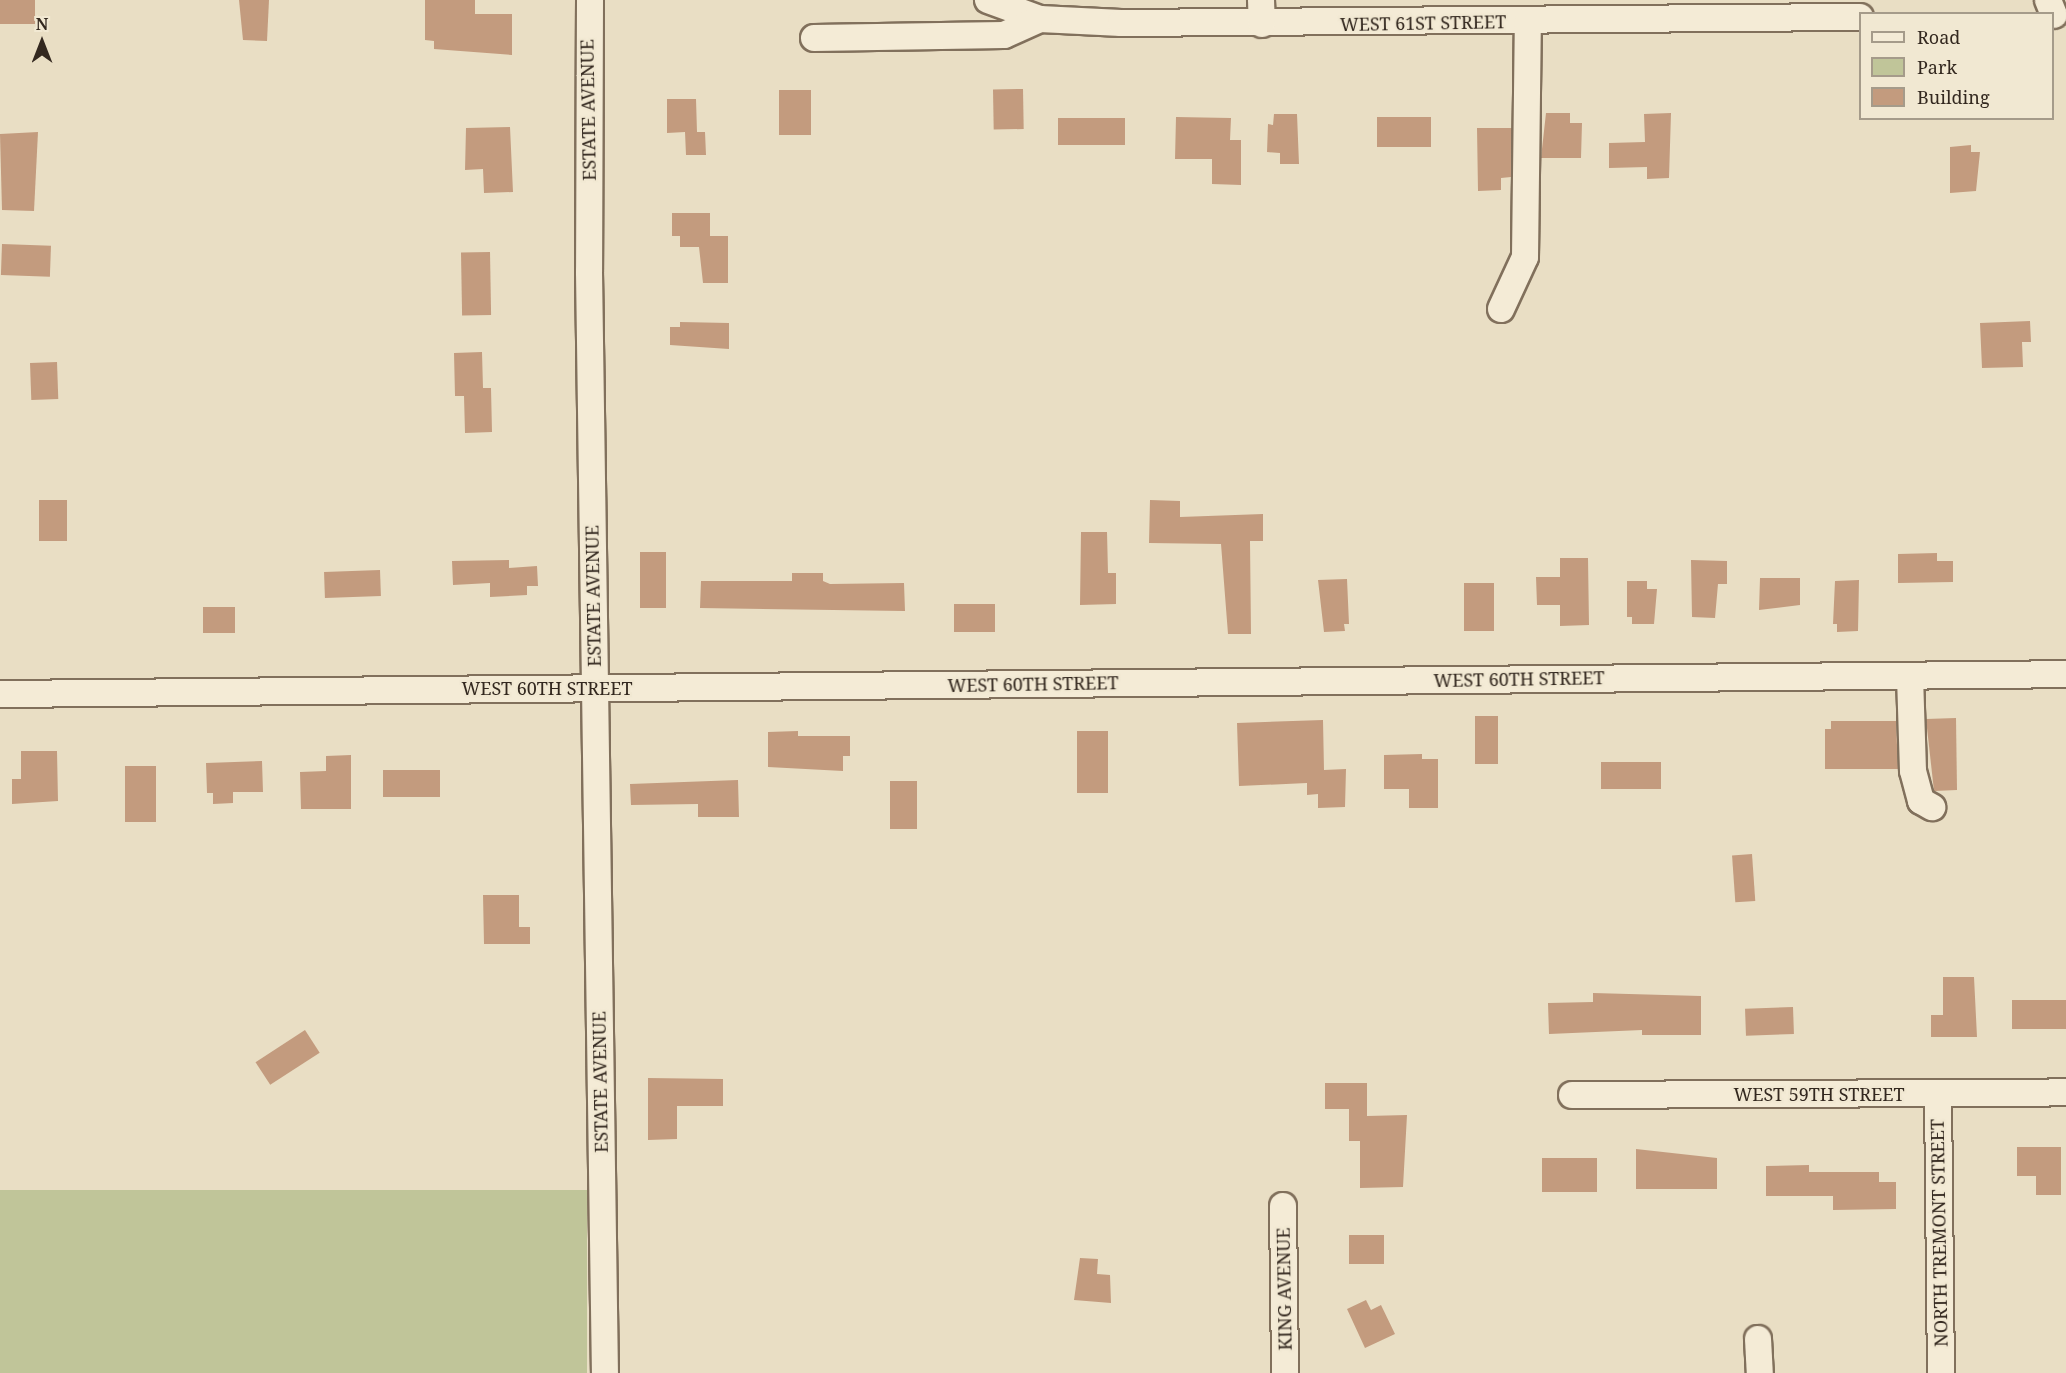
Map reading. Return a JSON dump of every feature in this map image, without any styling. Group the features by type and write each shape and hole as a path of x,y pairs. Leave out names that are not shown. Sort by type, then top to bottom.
{"street":[{"name":"ESTATE AVENUE","path":"590,0 594,687 605,1373"},
{"name":"WEST 61ST STREET","path":"988,0 1040,19 1262,12 1528,21 1859,17"},
{"path":"814,38 1004,35 1040,19"},
{"path":"1501,309 1525,257 1528,21"},
{"name":"WEST 60TH STREET","path":"0,694 2066,675"},
{"path":"1910,676 1913,771 1921,801 1932,807"},
{"name":"WEST 59TH STREET","path":"1572,1095 2066,1092"},
{"name":"NORTH TREMONT STREET","path":"1938,1094 1941,1373"},
{"name":"KING AVENUE","path":"1283,1206 1285,1373"},
{"path":"1758,1340 1760,1373"}],"green space":[{"path":"0,1190 587,1190 587,1373 0,1373"}],"building":[{"path":"0,0 35,0 35,24 0,24"},
{"path":"239,0 269,0 267,41 243,40"},
{"path":"425,0 475,0 475,14 512,14 512,55 434,49 434,41 425,40"},
{"path":"1023,89 1024,129 994,130 993,90"},
{"path":"779,90 811,90 811,135 779,135"},
{"path":"667,99 696,99 697,132 705,132 706,155 686,155 685,132 667,133"},
{"path":"1546,113 1570,113 1570,123 1582,123 1581,158 1541,158"},
{"path":"1671,113 1669,178 1647,179 1647,167 1609,168 1609,143 1645,142 1644,114"},
{"path":"1274,114 1297,114 1299,164 1280,164 1280,153 1267,152 1268,124 1273,125"},
{"path":"1176,117 1231,118 1230,140 1241,140 1241,185 1212,184 1212,159 1175,159"},
{"path":"1377,117 1431,117 1431,147 1377,147"},
{"path":"1058,118 1125,118 1125,145 1058,145"},
{"path":"510,127 513,192 484,193 483,169 465,170 466,128"},
{"path":"1477,128 1512,128 1511,177 1501,178 1501,190 1478,191"},
{"path":"38,132 34,211 2,210 0,134"},
{"path":"1971,145 1971,152 1980,152 1976,191 1950,193 1950,147"},
{"path":"672,213 710,213 710,236 728,236 728,283 703,283 699,247 680,247 680,236 672,236"},
{"path":"2,244 51,246 50,277 1,275"},
{"path":"490,252 491,315 462,315 461,253"},
{"path":"2030,321 2031,342 2022,342 2023,367 1982,368 1980,323"},
{"path":"680,322 729,323 729,349 670,345 670,327 680,327"},
{"path":"482,352 483,388 491,388 492,432 465,433 464,396 455,396 454,353"},
{"path":"57,362 58,399 31,400 30,363"},
{"path":"39,500 67,500 67,541 39,541"},
{"path":"1150,500 1180,501 1180,517 1263,514 1263,541 1250,541 1251,634 1228,634 1221,544 1149,543"},
{"path":"1081,532 1107,532 1108,573 1116,573 1116,604 1080,605"},
{"path":"640,552 666,552 666,608 640,608"},
{"path":"1937,553 1937,561 1953,561 1953,582 1898,583 1898,554"},
{"path":"1560,558 1588,558 1589,625 1560,626 1560,605 1537,605 1536,577 1560,577"},
{"path":"509,560 509,568 537,566 538,586 527,586 527,595 490,597 490,583 453,585 452,561"},
{"path":"1691,560 1727,561 1727,584 1718,584 1715,618 1692,617"},
{"path":"380,570 381,596 325,598 324,572"},
{"path":"792,573 823,573 823,581 830,584 904,583 905,611 700,608 701,581 792,581"},
{"path":"1760,578 1800,578 1800,605 1759,610"},
{"path":"1347,579 1349,624 1344,624 1345,631 1324,632 1318,580"},
{"path":"1859,580 1858,631 1837,632 1837,624 1833,624 1835,581"},
{"path":"1627,581 1647,581 1647,589 1657,589 1654,624 1632,624 1632,617 1627,617"},
{"path":"1464,583 1494,583 1494,631 1464,631"},
{"path":"954,604 995,604 995,632 954,632"},
{"path":"203,607 235,607 235,633 203,633"},
{"path":"1475,716 1498,716 1498,764 1475,764"},
{"path":"1956,718 1957,790 1934,791 1926,719"},
{"path":"1323,720 1324,770 1346,769 1345,807 1318,808 1318,794 1307,795 1307,783 1239,786 1237,723"},
{"path":"1831,721 1896,721 1898,769 1825,769 1825,729 1831,729"},
{"path":"798,731 798,736 850,736 850,756 843,756 843,771 768,767 768,732"},
{"path":"1077,731 1108,731 1108,793 1077,793"},
{"path":"21,751 57,751 58,801 12,804 12,779 21,779"},
{"path":"1422,754 1422,759 1438,759 1438,808 1409,808 1409,789 1384,789 1384,755"},
{"path":"351,755 351,809 301,809 300,772 326,771 326,756"},
{"path":"262,761 263,792 233,792 233,803 213,804 213,793 207,793 206,763"},
{"path":"1601,762 1661,762 1661,789 1601,789"},
{"path":"125,766 156,766 156,822 125,822"},
{"path":"383,770 440,770 440,797 383,797"},
{"path":"738,780 739,817 698,817 698,804 631,805 630,784"},
{"path":"890,781 917,781 917,829 890,829"},
{"path":"1752,854 1755,901 1735,902 1732,855"},
{"path":"483,895 519,895 519,927 530,927 530,944 484,944"},
{"path":"1943,977 1974,977 1977,1037 1931,1037 1931,1015 1943,1015"},
{"path":"1593,993 1701,996 1701,1035 1642,1035 1642,1030 1549,1034 1548,1003 1593,1002"},
{"path":"2012,1000 2066,1000 2066,1029 2012,1029"},
{"path":"1793,1007 1794,1034 1746,1036 1745,1009"},
{"path":"305,1030 320,1053 270,1085 256,1062"},
{"path":"648,1078 723,1079 723,1106 677,1106 677,1139 648,1140"},
{"path":"1325,1083 1367,1083 1367,1116 1407,1115 1403,1187 1360,1188 1360,1141 1349,1141 1349,1109 1325,1109"},
{"path":"2017,1147 2061,1147 2061,1195 2036,1195 2036,1176 2017,1176"},
{"path":"1636,1149 1717,1158 1717,1189 1636,1189"},
{"path":"1542,1158 1597,1158 1597,1192 1542,1192"},
{"path":"1809,1165 1809,1172 1879,1172 1879,1182 1896,1182 1896,1209 1833,1210 1833,1196 1766,1196 1766,1166"},
{"path":"1349,1235 1384,1235 1384,1264 1349,1264"},
{"path":"1080,1258 1098,1259 1097,1274 1110,1275 1111,1303 1074,1300"},
{"path":"1366,1300 1371,1310 1381,1305 1395,1334 1365,1348 1347,1309"}]}
